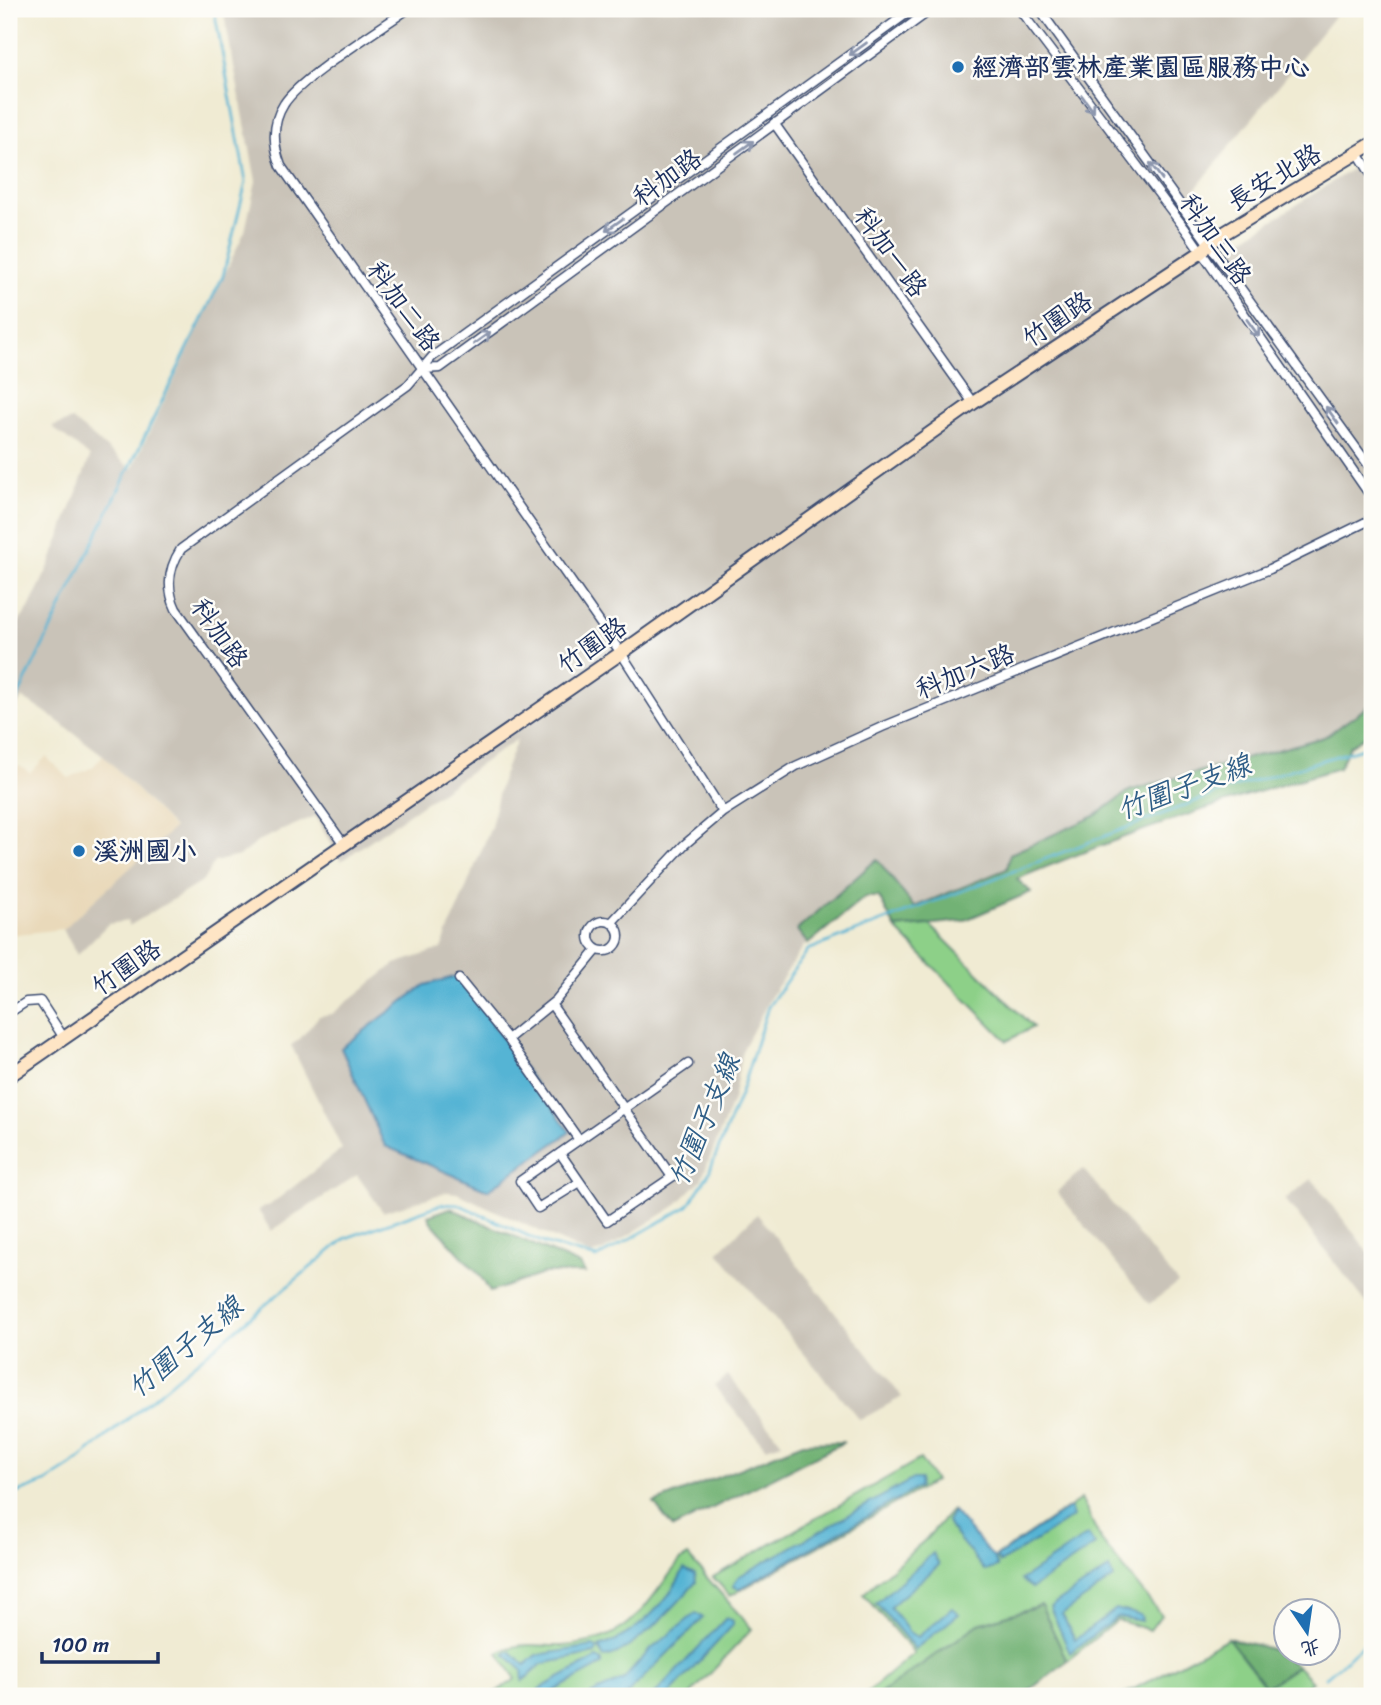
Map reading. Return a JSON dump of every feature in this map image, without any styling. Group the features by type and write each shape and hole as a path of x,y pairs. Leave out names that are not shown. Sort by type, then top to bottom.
{"street":[{"name":"科加二路","path":"408,9 293,93 279,113 273,135 274,148 288,181 621,653 723,812"},
{"name":"科加路","path":"343,844 181,617 170,594 169,578 173,563 186,543 408,384 432,357 913,9"},
{"name":"科加路","path":"423,369 440,368 932,9"},
{"name":"科加三路","path":"1019,9 1203,250 1215,251 1372,470"},
{"name":"科加三路","path":"1040,9 1372,498"},
{"name":"科加一路","path":"767,114 973,403"},
{"name":"長安北路","path":"1203,250 1216,238 1372,144"},
{"path":"1358,153 1372,176"},
{"name":"竹圍路","path":"9,1076 621,653 973,403 1203,250"},
{"name":"科加六路","path":"611,923 684,845 723,812 796,766 838,746 1270,569 1372,519"},
{"path":"601,922 611,923 620,934 618,943 607,952 597,950 589,937 592,927 601,922"},
{"path":"508,1039 551,1004 597,950"},
{"path":"459,979 508,1039 579,1140"},
{"path":"9,1013 26,1002 40,1001 64,1038"},
{"path":"551,1004 672,1177 607,1221 560,1153"},
{"path":"580,1182 538,1208 520,1181 688,1064"}],"shaded area":[{"path":"223,9 1340,9 1190,196 1216,214 1204,222 1208,228 1215,229 1228,249 1372,156 1372,732 1350,746 1339,768 1131,832 1017,879 1031,892 963,921 895,928 879,897 865,897 803,947 770,998 742,1051 733,1100 701,1180 674,1207 603,1251 591,1255 457,1193 447,1192 383,1212 357,1175 271,1231 258,1210 270,1205 342,1149 291,1045 299,1040 319,1016 332,1014 395,964 441,949 491,827 501,781 517,739 341,861 315,816 260,840 239,856 214,862 203,881 129,926 128,921 108,924 77,955 63,929 174,828 103,755 44,711 22,698 9,719 9,636 29,608 50,564 90,457 52,427 72,420 132,469 245,231 256,181"},
{"name":"溪洲國小","path":"103,755 174,829 63,929 9,935 9,774 19,765 30,773 46,757 69,778 93,767"},
{"path":"1083,1169 1178,1283 1149,1304 1057,1192"},
{"path":"1312,1179 1372,1257 1372,1310 1285,1199"},
{"path":"757,1214 902,1397 860,1420 718,1252"},
{"path":"728,1375 782,1443 766,1448 714,1386"}],"green space":[{"path":"1372,704 1372,732 1350,746 1339,768 1176,819 1017,879 1031,892 963,921 895,928 879,897 865,897 808,944 797,930 877,859 914,907 1007,869 1010,854 1095,816 1129,791 1324,737"},
{"path":"930,925 1033,1027 1007,1041 895,928"},
{"path":"450,1208 580,1265 585,1273 545,1273 490,1292 481,1277 428,1216"},
{"path":"844,1442 673,1528 654,1503 803,1443"},
{"path":"920,1459 935,1481 730,1596 713,1577"},
{"path":"1081,1499 1101,1540 1161,1615 1150,1630 1117,1620 1067,1661 1041,1605 979,1624 877,1696 863,1696 914,1653 863,1594 925,1540 952,1510 992,1559"},
{"path":"688,1556 752,1629 689,1696 490,1696 516,1679 498,1653 522,1645 562,1646 604,1638 632,1620 680,1561"},
{"path":"1041,1605 1067,1661 1022,1696 877,1696 979,1624"},
{"path":"1228,1638 1266,1687 1297,1666 1312,1681 1291,1696 1121,1696"},
{"path":"1228,1638 1272,1649 1272,1666 1297,1666 1266,1687"}],"water":[{"path":"458,976 570,1132 488,1190 385,1146 341,1048 425,985"},
{"path":"913,1479 920,1479 919,1487 739,1589 733,1586 738,1577"},
{"path":"1070,1507 1073,1517 1000,1563 996,1557"},
{"path":"953,1511 994,1558 998,1567 985,1571 950,1528 947,1521"},
{"path":"1088,1535 1095,1545 1032,1588 1021,1580"},
{"path":"933,1553 939,1565 890,1607 910,1633 918,1637 952,1608 959,1614 915,1649 876,1603"},
{"path":"684,1569 695,1574 696,1582 678,1602 639,1639 614,1655 603,1657 599,1647 625,1635 649,1616 669,1594"},
{"path":"1109,1569 1114,1578 1062,1614 1075,1640 1116,1609 1141,1615 1142,1621 1117,1617 1070,1653 1050,1607"},
{"path":"696,1613 703,1618 625,1696 588,1696 623,1680 649,1651"},
{"path":"726,1618 733,1621 733,1625 668,1696 653,1696"},
{"path":"593,1646 598,1649 595,1653 542,1664 523,1681 522,1670 505,1654 510,1651 525,1665 537,1655"},
{"path":"597,1658 602,1661 602,1665 545,1696 538,1696 539,1689"}],"waterway":[{"path":"9,715 223,276 246,182 214,9"},
{"name":"竹圍子支線","path":"9,1496 46,1482 71,1466 346,1238 442,1204 460,1205 546,1244 597,1258 688,1206 708,1175 740,1095 768,1007 808,950 1225,790 1372,745"},
{"path":"1325,1678 1372,1637"},
{"path":"1304,1696 1315,1687"}],"place":[{"name":"經濟部雲林產業園區服務中心","path":"958,67"},
{"name":"溪洲國小","path":"79,851"}]}
